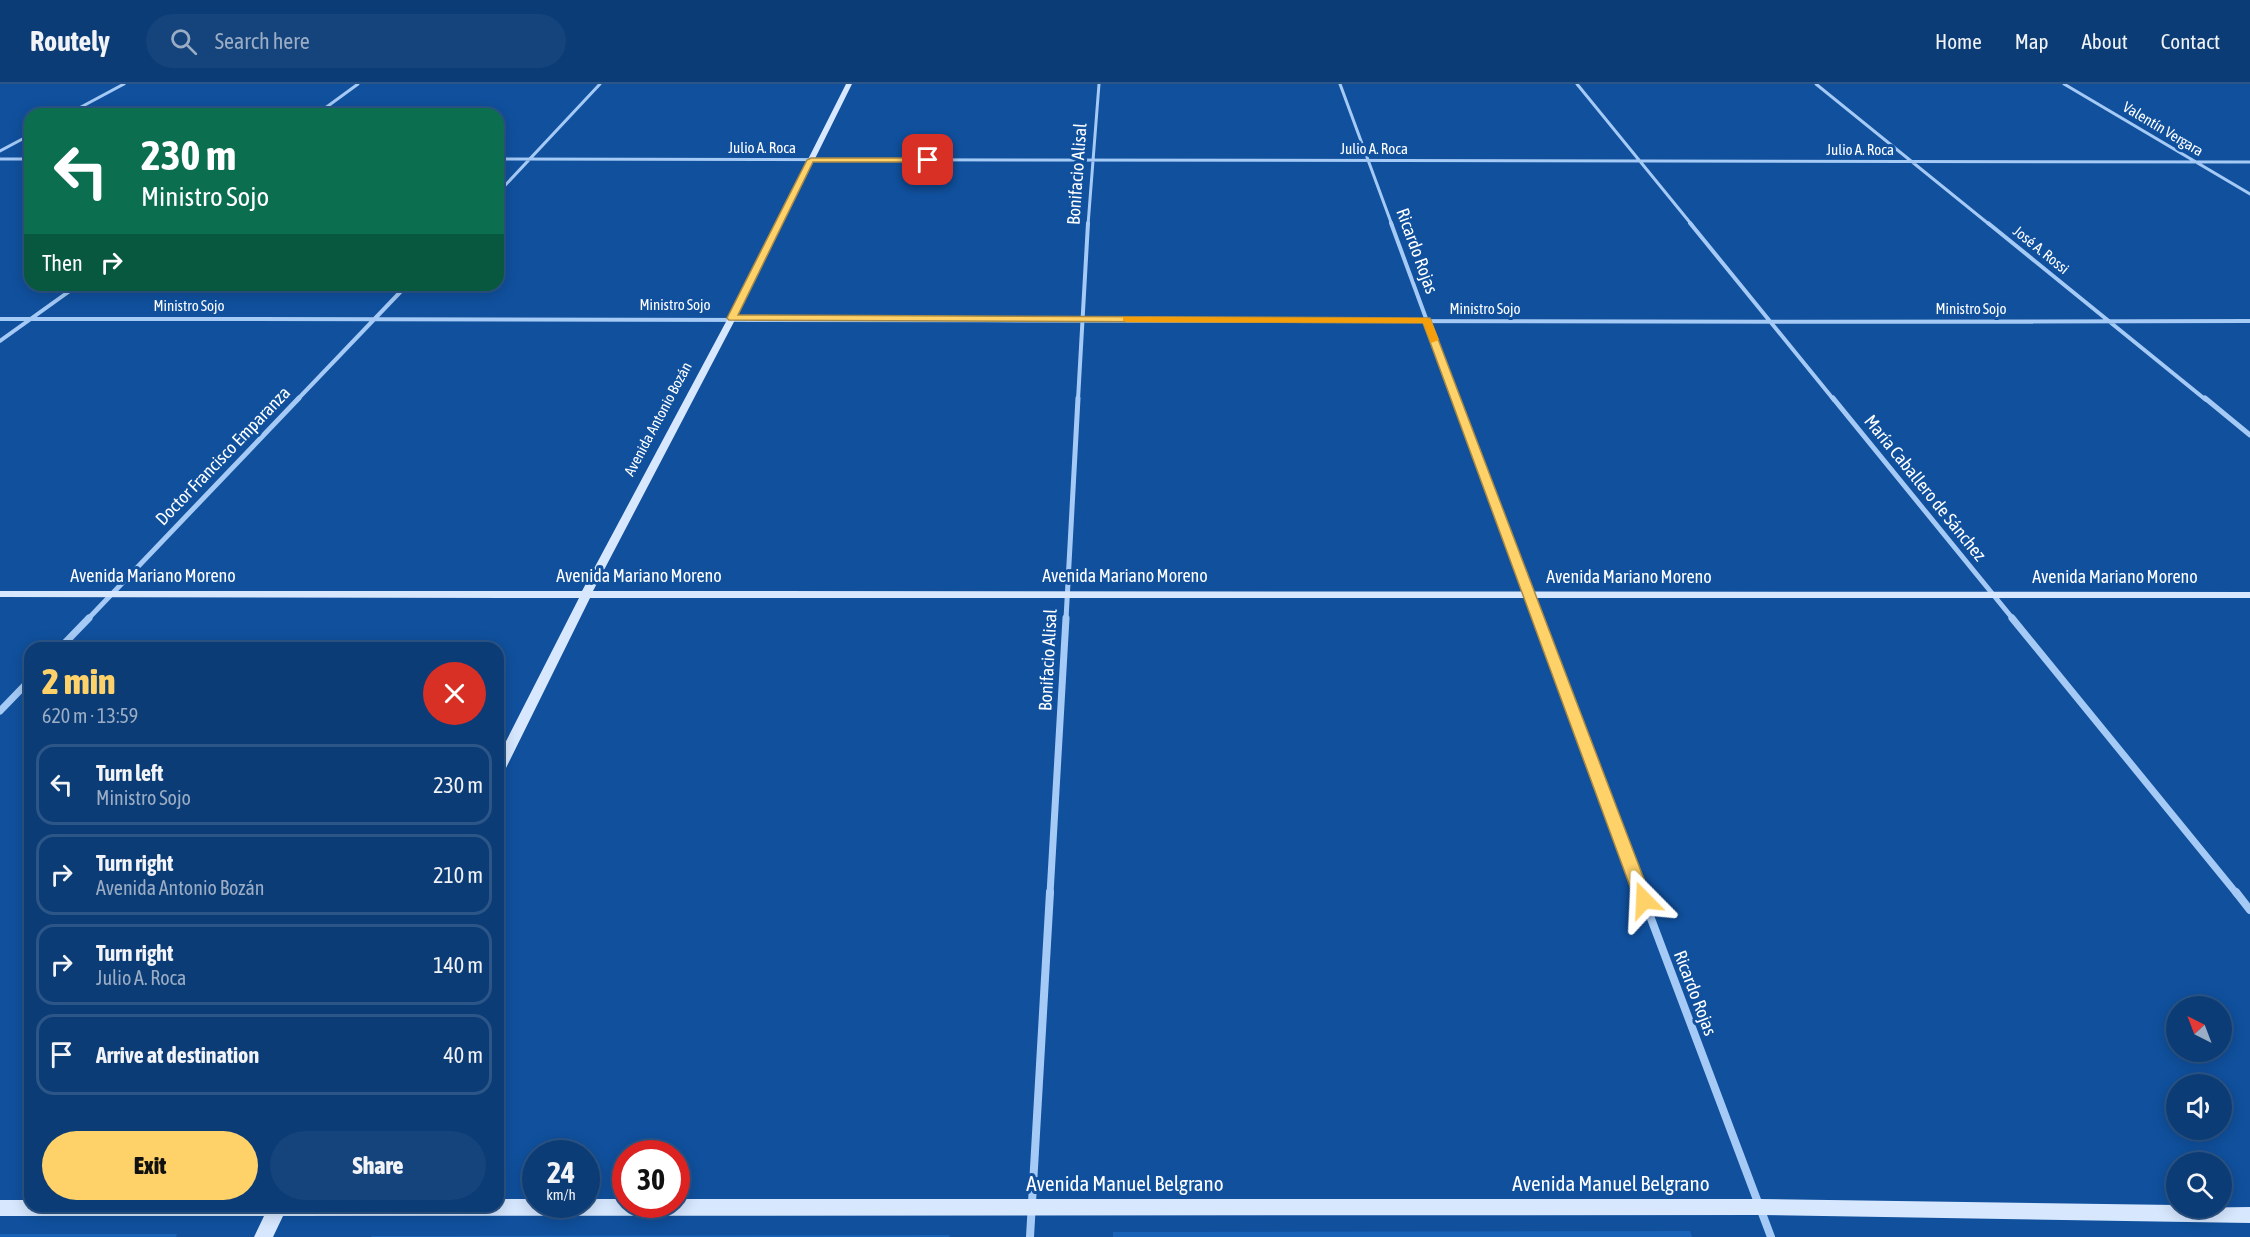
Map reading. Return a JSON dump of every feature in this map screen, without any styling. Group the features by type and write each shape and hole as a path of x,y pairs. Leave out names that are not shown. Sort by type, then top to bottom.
{"main road":[{"name":"Avenida Antonio Bozán","path":"504,758 586,594 732,318 849,84"},
{"name":"Avenida Mariano Moreno","path":"0,594 2250,595"},
{"name":"Avenida Manuel Belgrano","path":"504,1207 1760,1207 2250,1215"},
{"name":"Avenida Manuel Belgrano","path":"0,1208 24,1208"},
{"path":"263,1237 276,1212"}],"street":[{"path":"79,108 124,84"},
{"path":"325,108 358,84"},
{"path":"504,187 600,84"},
{"name":"Bonifacio Alisal","path":"1030,1237 1092,160 1099,84"},
{"name":"Ricardo Rojas","path":"1340,84 1528,594 1771,1237"},
{"name":"María Caballero de Sánchez","path":"1577,84 2250,910"},
{"name":"José A. Rossi","path":"1816,84 2250,435"},
{"name":"Valentín Vergara","path":"2064,84 2250,194"},
{"path":"0,151 24,138"},
{"path":"0,159 24,159"},
{"name":"Julio A. Roca","path":"504,159 2250,162"},
{"path":"0,341 69,291"},
{"name":"Doctor Francisco Emparanza","path":"66,642 401,291"},
{"name":"Ministro Sojo","path":"0,319 376,317 1771,323 2250,321"},
{"path":"0,711 24,686"}],"shaded area":[{"path":"1690,1231 1692,1237 1113,1237 1113,1232"},
{"path":"0,1234 177,1234 176,1237 0,1237"},
{"path":"950,1235 949,1237 371,1237 372,1236"}],"slow traffic":[{"path":"1127,319 1427,320 1434,340"}],"route":[{"path":"928,160 811,160 732,318 1427,320 1644,900"}]}
